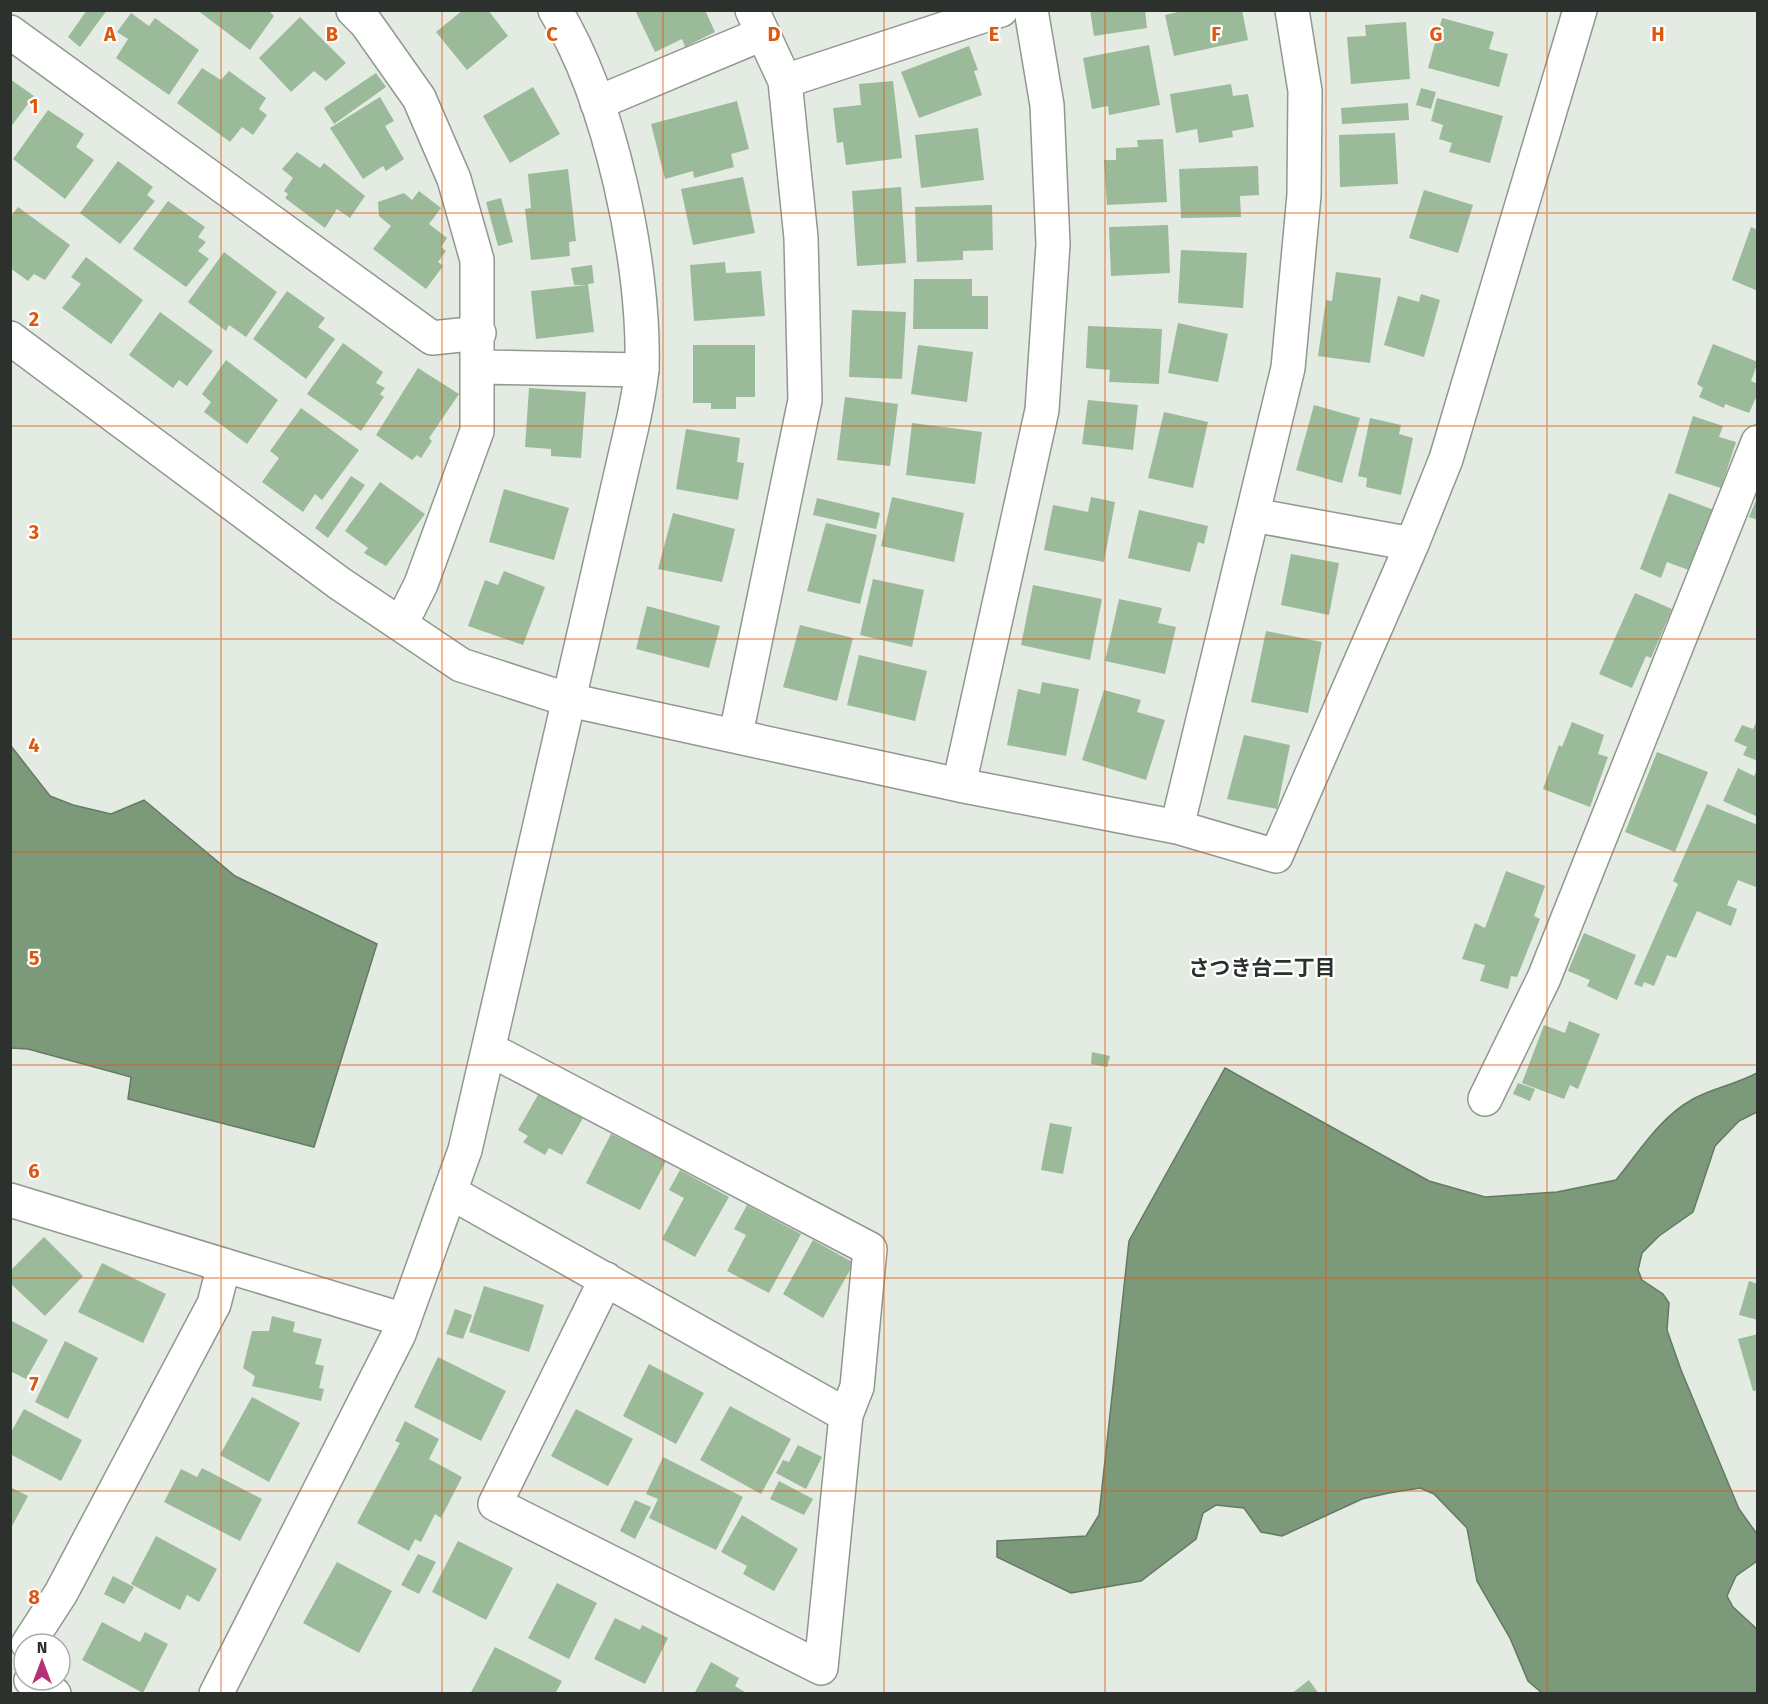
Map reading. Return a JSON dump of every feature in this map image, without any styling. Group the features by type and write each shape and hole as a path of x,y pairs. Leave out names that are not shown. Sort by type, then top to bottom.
{"street":[{"path":"353,10 366,23 419,98 454,179 477,260 479,333 477,431 420,584 401,624"},
{"path":"216,1694 404,1320 465,1150 634,417 642,370 642,321 624,198 597,103 572,39 555,10"},
{"path":"785,81 1001,10"},
{"path":"959,785 1042,410 1053,244 1047,105 1031,10"},
{"path":"1177,827 1288,368 1304,195 1305,91 1292,10"},
{"path":"10,338 339,583 460,665 569,700 736,734 959,785 1177,827 1276,856 1412,544 1446,459 1580,10"},
{"path":"597,103 757,22 785,81 801,238 805,400 736,734"},
{"path":"10,32 432,338 479,333"},
{"path":"478,367 642,370"},
{"path":"1485,1099 1544,978 1758,442"},
{"path":"1253,515 1412,544"},
{"path":"489,1049 870,1250 857,1387 846,1415 821,1668 495,1504 606,1279"},
{"path":"450,1192 846,1415"},
{"path":"10,1200 404,1320"},
{"path":"40,1632 214,1304 224,1265"}],"shaded area":[{"path":"11,746 50,796 73,805 111,814 144,800 235,876 377,944 314,1147 128,1099 131,1077 28,1049 11,1048"},
{"path":"1225,1068 1429,1181 1485,1197 1557,1192 1616,1180 1660,1125 1681,1107 1701,1095 1757,1073 1757,1112 1739,1121 1715,1146 1693,1212 1659,1236 1642,1253 1638,1270 1642,1280 1663,1294 1669,1303 1667,1330 1681,1370 1739,1509 1757,1534 1757,1561 1736,1576 1727,1596 1733,1607 1757,1629 1757,1693 1542,1693 1528,1681 1510,1638 1477,1581 1467,1528 1434,1494 1420,1488 1362,1499 1282,1536 1261,1532 1244,1508 1216,1505 1203,1513 1196,1539 1141,1581 1071,1593 997,1557 997,1541 1086,1536 1099,1515 1129,1241"}],"building":[{"path":"87,10 107,10 80,47 68,37"},
{"path":"197,10 268,10 274,16 250,50"},
{"path":"463,10 488,10 508,36 467,70 436,32"},
{"path":"635,10 705,10 715,32 685,47 682,39 655,52"},
{"path":"1090,10 1145,10 1147,28 1094,36"},
{"path":"1186,10 1242,10 1248,40 1174,56 1165,15"},
{"path":"131,13 149,26 155,18 199,50 169,95 116,58 128,39 117,32"},
{"path":"300,17 346,63 326,81 314,71 291,92 259,58"},
{"path":"1442,18 1494,32 1489,49 1508,54 1499,87 1428,68"},
{"path":"1406,22 1410,79 1351,84 1347,37 1366,36 1365,25"},
{"path":"1149,45 1160,105 1109,115 1108,106 1092,109 1083,58"},
{"path":"969,46 978,70 974,71 982,95 919,118 901,72"},
{"path":"202,68 221,80 229,71 266,98 259,109 267,115 253,135 242,127 230,142 177,103"},
{"path":"376,73 386,87 334,124 324,108"},
{"path":"10,79 34,96 10,128"},
{"path":"893,81 902,158 846,165 843,142 837,143 833,108 861,105 859,84"},
{"path":"1231,84 1233,96 1248,94 1254,127 1232,131 1233,137 1199,143 1197,129 1176,133 1170,94"},
{"path":"533,87 560,134 510,163 483,116"},
{"path":"1421,88 1436,92 1431,109 1416,105"},
{"path":"380,97 394,121 385,126 404,159 386,171 383,166 363,179 330,128"},
{"path":"1437,98 1503,116 1490,163 1449,152 1452,143 1439,139 1443,125 1431,121"},
{"path":"737,101 749,149 731,154 734,167 694,178 693,171 665,179 651,124"},
{"path":"1408,103 1409,120 1342,124 1341,108"},
{"path":"48,110 84,134 76,147 94,160 65,199 13,159"},
{"path":"978,128 984,180 921,188 915,135"},
{"path":"1395,133 1398,184 1340,187 1339,135"},
{"path":"1163,139 1167,202 1107,205 1104,160 1116,160 1116,148 1138,147 1137,140"},
{"path":"297,152 320,168 324,163 365,196 350,218 337,209 325,228 285,198 288,194 284,191 293,178 282,169"},
{"path":"118,161 153,187 147,195 155,201 120,244 80,213"},
{"path":"1258,166 1259,195 1240,196 1241,217 1181,218 1179,169"},
{"path":"568,169 576,241 569,242 570,256 531,260 525,209 531,208 528,174"},
{"path":"743,177 755,233 693,245 681,189"},
{"path":"901,187 906,263 857,266 852,191"},
{"path":"1424,190 1473,205 1458,253 1409,238"},
{"path":"419,191 441,208 429,224 447,238 441,247 446,251 438,262 443,266 426,289 373,249 391,226 379,216 378,202 404,193 412,200"},
{"path":"501,198 513,242 498,246 486,202"},
{"path":"168,201 205,227 198,237 206,242 198,251 209,259 186,287 133,249"},
{"path":"992,205 993,250 963,251 963,260 917,262 915,207"},
{"path":"18,207 70,245 45,280 34,274 28,281 10,268 10,218"},
{"path":"1168,225 1170,273 1111,276 1109,227"},
{"path":"1751,227 1758,230 1758,291 1732,280"},
{"path":"1181,250 1247,253 1243,308 1178,303"},
{"path":"224,252 277,292 246,337 229,325 226,331 188,302"},
{"path":"86,257 143,300 111,344 62,308 81,284 71,277"},
{"path":"725,262 726,273 761,271 765,316 694,321 690,265"},
{"path":"592,265 594,283 588,284 594,332 536,339 531,291 586,285 574,285 571,268"},
{"path":"1336,272 1381,278 1370,363 1318,356 1326,300 1332,301"},
{"path":"914,279 972,279 972,296 988,296 988,329 913,329"},
{"path":"287,291 325,318 318,327 335,339 306,379 253,339"},
{"path":"1421,294 1440,300 1424,357 1384,345 1398,296 1419,302"},
{"path":"852,310 906,312 902,379 849,377"},
{"path":"160,312 213,351 187,386 179,380 173,388 129,355"},
{"path":"1178,323 1228,334 1218,382 1168,373"},
{"path":"1088,326 1162,329 1159,384 1109,382 1110,370 1086,368"},
{"path":"343,343 383,372 376,383 385,388 380,394 384,397 361,431 307,394"},
{"path":"1713,344 1758,362 1751,381 1758,384 1758,393 1749,413 1725,404 1724,408 1699,397 1703,388 1697,384"},
{"path":"693,345 755,345 755,397 736,397 736,409 711,409 711,403 693,403"},
{"path":"918,345 973,352 967,402 911,394"},
{"path":"226,360 278,400 247,444 204,412 211,402 202,394"},
{"path":"418,368 459,394 429,438 432,441 421,458 417,455 412,460 376,435"},
{"path":"529,388 586,392 581,458 551,456 551,449 525,447"},
{"path":"845,397 898,404 890,466 837,460"},
{"path":"1088,400 1138,405 1133,450 1082,444"},
{"path":"1314,405 1360,418 1342,483 1296,470"},
{"path":"301,408 359,450 322,500 315,494 303,512 262,482 279,458 270,451"},
{"path":"1164,412 1208,422 1193,488 1148,478"},
{"path":"1693,416 1723,426 1719,437 1736,442 1721,488 1675,473"},
{"path":"1370,418 1401,425 1399,434 1413,438 1401,495 1366,487 1367,478 1358,476"},
{"path":"912,423 982,432 975,484 906,475"},
{"path":"686,429 740,438 737,462 744,463 738,500 676,489"},
{"path":"351,476 365,485 328,538 315,528"},
{"path":"380,482 425,514 386,566 364,553 368,548 345,531"},
{"path":"504,489 569,508 554,560 489,542"},
{"path":"1669,493 1714,510 1691,571 1667,562 1661,578 1640,569"},
{"path":"1758,496 1758,520 1749,517"},
{"path":"892,497 964,513 954,562 881,546"},
{"path":"1091,497 1115,502 1104,562 1044,550 1053,505 1088,512"},
{"path":"817,498 880,513 876,529 813,515"},
{"path":"1139,510 1208,526 1204,544 1198,542 1190,572 1128,558"},
{"path":"673,513 735,529 722,582 658,569"},
{"path":"826,523 877,535 860,604 807,591"},
{"path":"1291,554 1339,563 1329,615 1281,605"},
{"path":"504,571 545,587 523,645 468,626 485,580 498,585"},
{"path":"873,579 924,590 912,647 860,635"},
{"path":"1033,585 1102,599 1090,660 1021,645"},
{"path":"1635,593 1672,609 1651,658 1646,656 1632,688 1599,674"},
{"path":"1119,599 1162,608 1158,623 1176,627 1165,674 1105,661"},
{"path":"647,606 720,626 709,668 636,649"},
{"path":"800,625 853,638 837,701 783,687"},
{"path":"1266,631 1322,642 1308,713 1251,702"},
{"path":"859,655 927,671 915,721 847,705"},
{"path":"1042,682 1079,689 1066,756 1007,745 1018,689 1040,694"},
{"path":"1104,690 1141,700 1137,712 1165,720 1146,780 1082,760"},
{"path":"1758,718 1758,761 1743,755 1747,747 1734,741 1742,725 1753,729"},
{"path":"1572,722 1604,735 1598,754 1608,757 1590,807 1543,789 1559,745 1562,747"},
{"path":"1244,735 1290,745 1277,809 1227,799"},
{"path":"1657,752 1708,772 1675,852 1625,832"},
{"path":"1738,768 1754,776 1758,768 1758,817 1723,801"},
{"path":"1707,804 1758,825 1758,888 1738,880 1727,905 1737,909 1731,926 1697,911 1676,958 1667,955 1654,986 1644,982 1642,987 1634,984 1678,884 1673,881"},
{"path":"1506,871 1545,886 1534,916 1540,919 1517,977 1511,976 1508,989 1480,981 1485,965 1462,959 1475,923 1485,928"},
{"path":"1584,933 1636,955 1617,1000 1587,986 1590,980 1568,971"},
{"path":"1569,1021 1600,1034 1578,1089 1570,1085 1564,1099 1522,1083 1544,1025 1565,1033"},
{"path":"1092,1052 1110,1056 1107,1067 1091,1064"},
{"path":"1518,1083 1535,1089 1530,1101 1513,1094"},
{"path":"539,1093 583,1118 562,1155 549,1148 545,1155 523,1142 528,1136 518,1130"},
{"path":"1050,1123 1072,1127 1063,1174 1041,1170"},
{"path":"611,1134 666,1161 640,1210 586,1183"},
{"path":"680,1170 729,1197 695,1257 662,1239 684,1198 669,1190"},
{"path":"747,1205 801,1234 769,1293 727,1271 746,1235 734,1229"},
{"path":"44,1237 83,1276 45,1316 10,1283 10,1271"},
{"path":"813,1240 854,1263 823,1318 783,1294"},
{"path":"102,1263 166,1294 143,1343 78,1312"},
{"path":"1749,1281 1758,1284 1758,1320 1739,1315"},
{"path":"484,1286 544,1305 529,1352 469,1332"},
{"path":"455,1309 472,1315 463,1339 446,1334"},
{"path":"272,1316 295,1322 293,1332 322,1339 315,1364 324,1366 319,1388 324,1389 321,1401 252,1386 255,1376 243,1368 252,1331 269,1331"},
{"path":"10,1320 48,1340 26,1379 10,1371"},
{"path":"1758,1334 1758,1390 1753,1391 1738,1339"},
{"path":"65,1341 98,1358 68,1419 35,1402"},
{"path":"438,1357 506,1391 481,1441 414,1407"},
{"path":"649,1364 704,1393 676,1444 623,1416"},
{"path":"252,1397 300,1423 269,1482 220,1455"},
{"path":"730,1406 791,1439 761,1494 700,1460"},
{"path":"24,1409 82,1440 61,1481 10,1454 10,1434"},
{"path":"576,1409 633,1439 608,1486 551,1456"},
{"path":"405,1421 439,1439 429,1459 462,1477 441,1518 435,1514 421,1542 415,1539 409,1551 357,1523 400,1443 395,1441"},
{"path":"798,1445 822,1457 806,1489 776,1473 783,1460 789,1462"},
{"path":"663,1457 743,1497 716,1550 649,1518 658,1499 646,1494"},
{"path":"202,1468 262,1499 240,1541 164,1502 181,1469 197,1477"},
{"path":"779,1481 813,1499 804,1515 770,1499"},
{"path":"10,1487 28,1496 10,1530"},
{"path":"635,1500 651,1507 635,1539 620,1531"},
{"path":"742,1515 798,1549 774,1591 743,1574 747,1566 721,1552"},
{"path":"156,1536 217,1569 199,1602 187,1595 180,1610 131,1584"},
{"path":"458,1541 513,1568 486,1620 432,1592"},
{"path":"418,1554 436,1562 419,1594 401,1585"},
{"path":"337,1562 392,1591 359,1653 303,1623"},
{"path":"113,1576 134,1587 124,1604 104,1594"},
{"path":"557,1583 597,1603 569,1659 528,1638"},
{"path":"615,1618 640,1630 642,1625 668,1638 645,1684 594,1659"},
{"path":"102,1622 140,1642 145,1632 168,1644 143,1693 82,1660"},
{"path":"495,1647 562,1681 555,1694 470,1694"},
{"path":"711,1662 739,1678 735,1686 748,1694 694,1694"},
{"path":"1309,1680 1319,1694 1291,1694"}],"district":[{"name":"さつき台二丁目","path":"1262,968"}]}
